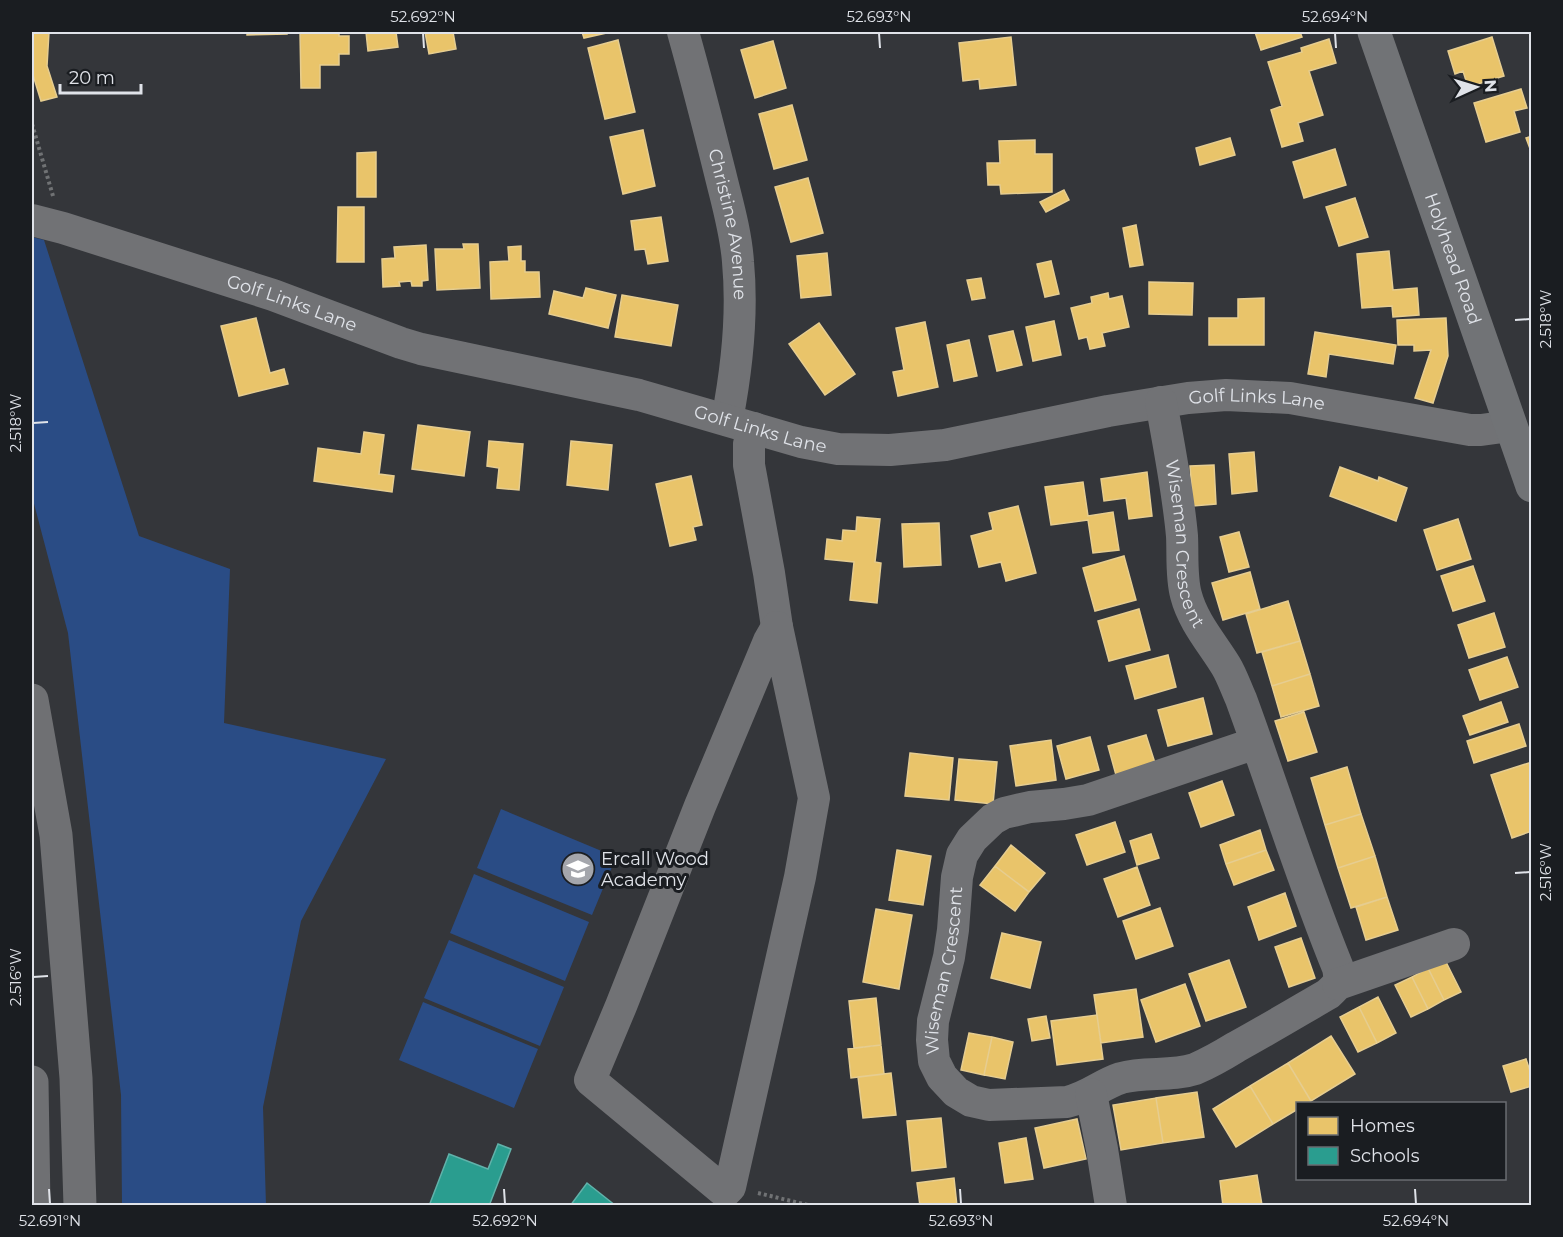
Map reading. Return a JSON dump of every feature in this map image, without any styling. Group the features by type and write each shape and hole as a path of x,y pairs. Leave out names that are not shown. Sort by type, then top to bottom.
{"highway":[{"path":"32,700 56,835 76,1078 80,1206"},
{"path":"32,1082 34,1206"}],"main road":[{"name":"Holyhead Road","path":"1374,32 1532,486"}],"street":[{"name":"Christine Avenue","path":"683,32 726,199 738,258 739,334 735,377 741,424 749,444 749,465 777,627 814,798 800,877 730,1187"},
{"name":"Golf Links Lane","path":"32,220 273,295 421,349 639,395 801,442 838,448 890,450 945,445 1108,411 1226,395 1275,397 1470,430 1510,426"},
{"name":"Wiseman Crescent","path":"1161,402 1182,537 1185,592 1190,609 1228,669 1264,763 1305,883 1338,968 1340,976 1338,984 1328,994 1194,1069 1177,1073 1153,1073 1124,1077 1106,1083 1091,1094 1067,1102 989,1105 970,1101 956,1092 942,1077 934,1061 933,1021 949,957 957,877 962,855 972,839 993,819 1004,813 1030,807 1088,800 1256,743"},
{"path":"730,1187 725,1192 590,1080 705,795 769,641 777,627"},
{"path":"1338,984 1454,944"},
{"path":"1091,1094 1111,1206"}],"path":[{"path":"32,124 63,228"},
{"path":"730,1187 812,1206"}],"shaded area":[{"path":"32,237 44,240 139,536 230,569 224,723 386,759 301,921 263,1107 266,1205 122,1205 121,1095 68,633 32,496"},
{"path":"501,809 616,857 592,915 477,868"},
{"path":"474,874 589,922 565,981 450,933"},
{"path":"449,940 564,987 540,1046 424,998"},
{"path":"423,1002 538,1049 514,1108 399,1060"}],"building: Homes":[{"path":"32,32 49,32 47,66 57,97 41,101 32,72"},
{"path":"247,32 287,32 287,34 247,35"},
{"path":"300,32 339,32 339,36 349,36 349,54 339,54 339,65 320,65 320,88 301,88"},
{"path":"366,32 396,32 398,47 368,51"},
{"path":"425,32 453,32 456,49 429,54"},
{"path":"582,32 611,32 584,38"},
{"path":"1255,32 1300,32 1302,37 1261,50"},
{"path":"1011,37 1016,85 980,89 979,79 963,81 959,43"},
{"path":"1492,37 1504,76 1468,87 1463,71 1455,74 1448,51"},
{"path":"1329,39 1336,63 1309,71 1323,115 1298,123 1303,141 1282,147 1271,110 1282,106 1268,62 1302,52 1301,48"},
{"path":"618,40 635,112 605,119 588,48"},
{"path":"773,41 786,88 755,98 741,50"},
{"path":"1521,89 1527,108 1514,111 1520,132 1486,142 1474,103"},
{"path":"792,105 807,160 774,169 759,114"},
{"path":"643,130 655,186 623,194 610,137"},
{"path":"1532,136 1532,154 1526,138"},
{"path":"1230,138 1235,155 1200,165 1196,148"},
{"path":"1035,140 1035,154 1052,154 1052,192 1001,194 1000,185 988,185 987,163 1000,163 999,141"},
{"path":"1335,149 1346,185 1304,198 1293,162"},
{"path":"376,152 376,197 357,197 357,153"},
{"path":"808,178 823,233 791,242 775,187"},
{"path":"1064,190 1069,200 1046,212 1040,202"},
{"path":"1355,198 1368,237 1339,246 1326,207"},
{"path":"338,207 364,207 364,262 337,262"},
{"path":"661,217 668,261 648,264 645,249 635,250 631,221"},
{"path":"1136,225 1143,265 1130,267 1123,228"},
{"path":"463,244 478,244 480,288 437,290 435,249 464,249"},
{"path":"426,245 428,280 422,281 422,286 412,286 411,281 399,282 400,286 383,287 382,259 395,258 394,247"},
{"path":"521,246 521,261 525,261 525,272 539,272 540,297 491,299 490,262 509,261 508,247"},
{"path":"1389,251 1393,290 1417,288 1419,315 1393,317 1392,306 1362,308 1357,254"},
{"path":"827,253 831,295 801,298 797,256"},
{"path":"1051,261 1059,294 1045,297 1037,264"},
{"path":"981,278 985,298 972,300 967,280"},
{"path":"1149,282 1193,283 1192,315 1149,314"},
{"path":"586,288 616,295 608,328 549,314 554,291 583,298"},
{"path":"1108,293 1109,299 1122,296 1129,327 1102,333 1105,346 1090,349 1087,337 1079,339 1071,308 1092,303 1091,297"},
{"path":"622,295 678,305 671,346 615,337"},
{"path":"1264,298 1264,345 1209,345 1209,318 1238,318 1238,299"},
{"path":"256,318 270,373 284,369 288,384 239,396 221,326"},
{"path":"1446,318 1448,356 1433,403 1415,398 1431,350 1414,351 1414,345 1398,345 1397,320"},
{"path":"1054,321 1061,355 1033,361 1026,327"},
{"path":"925,322 938,387 898,396 893,372 904,370 896,328"},
{"path":"819,323 855,374 825,395 789,344"},
{"path":"1013,331 1022,365 997,371 989,336"},
{"path":"1315,332 1396,345 1393,364 1329,354 1326,377 1308,374"},
{"path":"969,340 977,376 954,381 947,345"},
{"path":"418,425 470,432 464,476 412,469"},
{"path":"364,432 384,435 379,474 394,476 392,492 314,481 318,448 361,454"},
{"path":"489,441 523,444 519,490 497,488 499,468 487,466"},
{"path":"571,441 612,445 608,490 567,485"},
{"path":"1254,452 1257,491 1232,494 1229,454"},
{"path":"1214,465 1216,504 1193,506 1190,466"},
{"path":"1340,467 1378,481 1379,477 1407,488 1396,521 1330,496"},
{"path":"1147,472 1152,516 1129,519 1126,498 1104,501 1101,479"},
{"path":"691,476 702,525 693,527 696,540 670,546 656,484"},
{"path":"1083,482 1088,516 1113,512 1119,550 1093,553 1088,520 1051,525 1045,487"},
{"path":"1018,506 1036,573 1006,581 1001,562 979,567 971,536 993,530 989,513"},
{"path":"857,517 880,519 875,562 881,563 877,603 850,600 854,562 825,559 827,539 842,541 843,530 856,531"},
{"path":"1458,519 1471,559 1437,570 1424,530"},
{"path":"939,523 941,565 904,567 902,524"},
{"path":"1239,532 1249,567 1229,572 1220,537"},
{"path":"1124,556 1136,600 1095,611 1083,568"},
{"path":"1473,566 1485,601 1453,611 1441,576"},
{"path":"1250,572 1260,609 1223,620 1212,583"},
{"path":"1288,601 1300,641 1257,653 1246,614"},
{"path":"1139,609 1150,650 1109,661 1098,621"},
{"path":"1494,613 1505,647 1469,658 1458,625"},
{"path":"1300,641 1310,674 1272,686 1262,652"},
{"path":"1168,655 1176,687 1135,699 1126,666"},
{"path":"1507,657 1518,687 1480,700 1469,670"},
{"path":"1310,674 1319,706 1281,717 1272,686"},
{"path":"1203,698 1212,734 1168,746 1158,710"},
{"path":"1501,702 1508,722 1470,735 1463,716"},
{"path":"1304,712 1317,752 1288,761 1275,721"},
{"path":"1519,724 1526,746 1474,763 1467,741"},
{"path":"1146,735 1155,763 1116,775 1108,746"},
{"path":"1090,737 1099,770 1066,779 1057,746"},
{"path":"1051,740 1056,780 1016,786 1010,746"},
{"path":"910,753 953,758 949,800 905,796"},
{"path":"959,759 997,762 993,804 955,800"},
{"path":"1532,762 1532,831 1512,838 1491,775"},
{"path":"1347,767 1361,814 1325,825 1311,778"},
{"path":"1222,781 1234,815 1201,827 1189,793"},
{"path":"1361,814 1375,856 1338,868 1325,825"},
{"path":"1115,822 1125,852 1087,865 1076,835"},
{"path":"1260,830 1266,850 1226,864 1220,845"},
{"path":"1151,834 1159,858 1137,865 1130,841"},
{"path":"1011,845 1045,873 1029,892 995,866"},
{"path":"897,850 931,856 923,905 889,900"},
{"path":"1266,850 1274,870 1234,885 1226,864"},
{"path":"1375,856 1387,897 1351,908 1338,868"},
{"path":"995,866 1029,892 1015,911 980,885"},
{"path":"1137,867 1150,905 1118,917 1104,879"},
{"path":"1285,893 1296,926 1259,940 1248,907"},
{"path":"1387,897 1398,930 1366,940 1356,907"},
{"path":"1160,908 1173,946 1136,959 1123,921"},
{"path":"876,909 912,915 899,989 863,982"},
{"path":"1002,933 1041,942 1030,988 991,978"},
{"path":"1301,938 1315,978 1289,987 1275,947"},
{"path":"1229,960 1246,1007 1206,1021 1189,974"},
{"path":"1445,960 1461,992 1444,1000 1428,968"},
{"path":"1428,968 1444,1000 1428,1009 1412,977"},
{"path":"1412,977 1428,1009 1411,1017 1395,985"},
{"path":"1185,984 1200,1026 1156,1042 1141,1000"},
{"path":"1136,989 1143,1037 1101,1043 1094,995"},
{"path":"1378,997 1396,1033 1377,1043 1359,1007"},
{"path":"876,998 881,1045 854,1048 849,1001"},
{"path":"1359,1007 1377,1043 1358,1052 1340,1017"},
{"path":"1097,1015 1103,1059 1057,1065 1051,1021"},
{"path":"1046,1016 1050,1038 1032,1041 1028,1019"},
{"path":"969,1033 992,1037 984,1075 961,1070"},
{"path":"1331,1036 1355,1074 1311,1101 1288,1063"},
{"path":"992,1037 1013,1042 1005,1079 984,1075"},
{"path":"881,1045 884,1074 851,1078 848,1049"},
{"path":"1526,1059 1532,1077 1532,1086 1511,1092 1503,1066"},
{"path":"1288,1063 1311,1101 1296,1102 1296,1110 1273,1124 1250,1086"},
{"path":"891,1073 896,1115 863,1118 858,1077"},
{"path":"1250,1086 1273,1124 1236,1147 1213,1109"},
{"path":"1197,1092 1204,1137 1163,1143 1156,1098"},
{"path":"1156,1098 1163,1143 1121,1150 1113,1105"},
{"path":"941,1118 946,1167 912,1171 907,1121"},
{"path":"1077,1119 1086,1159 1044,1168 1035,1128"},
{"path":"1026,1138 1033,1179 1005,1183 999,1143"},
{"path":"1257,1175 1262,1205 1223,1206 1220,1181"},
{"path":"954,1178 957,1206 920,1206 917,1183"}],"building: Schools":[{"path":"498,1144 511,1149 489,1206 429,1206 449,1154 488,1169"},
{"path":"587,1183 616,1206 570,1206"}],"place":[{"name":"Ercall Wood Academy","path":"578,869"}]}
